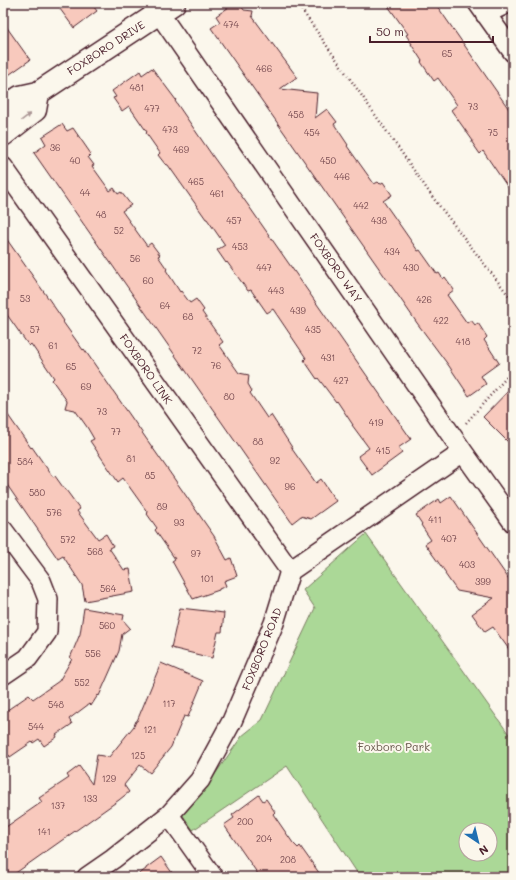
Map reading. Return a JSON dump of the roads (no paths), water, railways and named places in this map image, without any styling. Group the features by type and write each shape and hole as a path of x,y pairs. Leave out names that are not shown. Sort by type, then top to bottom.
{"street":[{"path":"508,3 482,8 513,52"},
{"name":"FOXBORO DRIVE","path":"3,109 20,97 38,93 161,6"},
{"name":"FOXBORO WAY","path":"161,6 463,452 513,522"},
{"path":"3,135 35,110 38,93"},
{"name":"FOXBORO LINK","path":"3,168 290,571"},
{"path":"290,571 463,452"},
{"path":"3,530 41,581 48,599 47,632 28,658 3,675"},
{"name":"FOXBORO ROAD","path":"87,877 169,816 200,780 232,721 274,623 290,571"},
{"path":"169,816 212,877"}],"park label":[{"name":"Foxboro Park","path":"394,747"}]}
